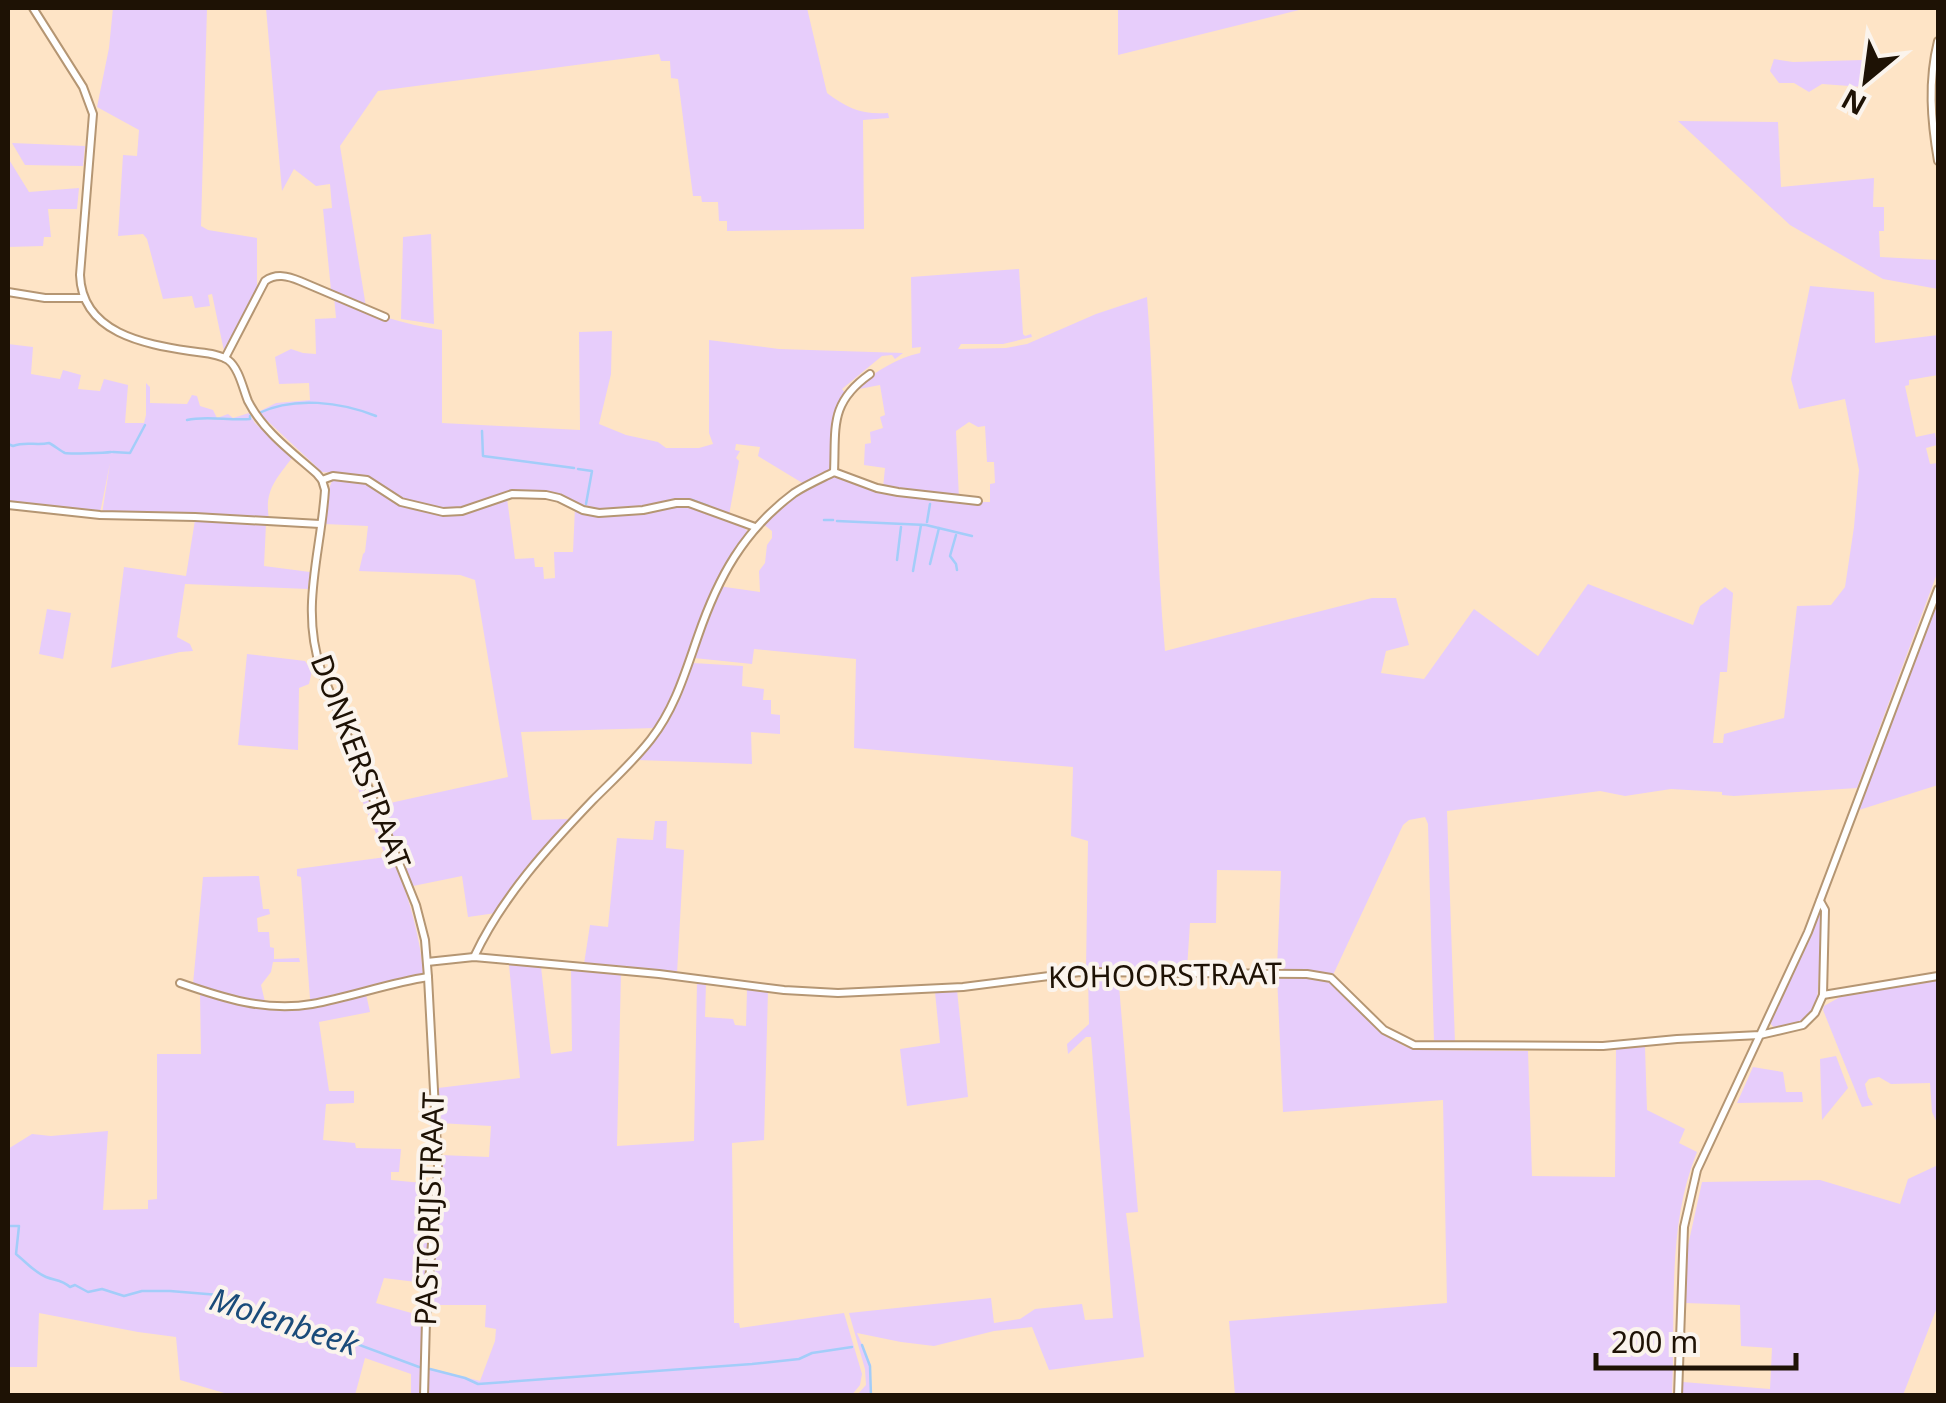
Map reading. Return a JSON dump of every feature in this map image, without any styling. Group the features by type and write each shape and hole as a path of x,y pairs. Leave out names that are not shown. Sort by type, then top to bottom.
{"street":[{"path":"32,8 83,87 93,114 80,275 84,298 100,321 127,337 231,362 263,424 322,480 332,476 367,480 402,502 443,512 462,510 500,496 546,495 599,513 689,503 755,527"},
{"path":"1938,40 1931,92 1938,161"},
{"path":"225,358 265,282 274,276 300,280 385,316"},
{"path":"8,292 84,298"},
{"path":"834,472 837,412 852,390 870,374"},
{"path":"474,957 534,865 633,760 666,717 681,687 716,587 755,527 800,489 834,472 877,488 978,501"},
{"name":"DONKERSTRAAT","path":"322,480 325,490 310,620 315,649 416,904 427,962"},
{"path":"8,505 100,516 321,524"},
{"path":"1678,1396 1684,1227 1697,1170 1820,901 1938,589"},
{"path":"1820,901 1824,910 1823,994 1938,976"},
{"name":"KOHOORSTRAAT","path":"427,962 474,957 838,994 963,988 1080,972 1308,974 1331,978 1384,1030 1414,1045 1603,1046 1760,1036 1803,1025 1816,1013 1823,994"},
{"name":"PASTORIJSTRAAT","path":"424,1396 438,1166 427,962"},
{"path":"180,983 243,1002 276,1006 309,1004 428,978"}],"shaded area":[{"path":"113,8 207,8 201,226 257,238 257,292 224,351 212,294 208,295 210,306 195,308 192,296 163,299 147,239 143,234 118,236 123,155 137,156 139,130 97,107"},
{"path":"266,8 807,8 827,93 855,109 888,113 889,118 863,120 864,229 727,231 727,221 719,221 718,202 702,202 701,196 693,196 678,79 671,78 670,61 661,61 659,54 378,91 340,146 366,307 331,290 323,209 332,208 330,184 316,186 294,169 282,191"},
{"path":"1118,8 1307,8 1118,55"},
{"path":"1774,59 1863,60 1863,87 1822,84 1809,92 1794,83 1779,83 1770,71"},
{"path":"1678,121 1778,122 1781,187 1874,178 1873,207 1884,207 1884,231 1879,231 1880,257 1938,260 1938,289 1883,279 1790,225"},
{"path":"12,143 85,146 83,166 25,165"},
{"path":"8,158 29,192 79,188 77,209 48,209 51,237 44,237 43,246 8,247"},
{"path":"431,234 434,324 401,319 403,237"},
{"path":"1019,269 1023,334 1032,337 1003,344 961,344 958,349 1027,344 1147,297 1165,651 1372,598 1396,598 1409,645 1386,651 1381,673 1424,679 1474,609 1538,656 1588,584 1693,625 1700,606 1725,587 1733,593 1727,672 1720,672 1713,743 1723,743 1724,734 1784,718 1797,606 1831,605 1845,587 1859,470 1845,399 1799,409 1791,379 1810,286 1874,292 1875,343 1938,335 1938,375 1909,380 1905,386 1916,437 1935,433 1937,445 1926,448 1930,464 1938,463 1938,571 1857,788 1734,796 1671,789 1625,796 1600,791 1447,811 1455,1043 1434,1042 1425,817 1403,825 1333,975 1277,968 1281,871 1217,870 1216,923 1190,923 1187,969 1086,969 1088,841 1071,836 1073,767 854,748 856,659 754,649 752,664 694,658 718,586 760,592 759,571 772,538 772,531 763,524 793,496 831,475 905,496 990,502 990,484 995,483 994,462 987,462 985,426 969,422 956,431 959,499 883,488 885,468 864,465 870,432 883,428 880,385 859,389 857,386 895,362 920,353 921,347 912,348 911,277"},
{"path":"334,296 386,317 442,330 442,423 580,430 579,332 612,331 611,374 599,424 666,448 713,444 709,433 709,340 779,349 903,353 895,359 892,355 882,356 842,389 845,393 833,415 831,467 826,473 804,484 758,456 760,447 736,444 735,450 740,451 729,515 683,499 633,509 588,509 562,496 535,492 497,495 480,503 507,498 515,559 534,558 535,567 543,567 544,579 555,578 554,552 573,552 575,508 588,514 616,516 684,505 707,511 748,532 715,582 680,681 655,728 521,732 532,820 569,819 530,864 496,913 468,917 462,876 413,886 381,805 508,777 475,580 460,575 359,571 368,526 325,524 332,481 356,481 394,502 422,512 424,507 404,501 373,480 322,472 258,412 276,403 310,400 309,383 279,384 275,357 291,349 316,354 315,319 336,318"},
{"path":"8,344 33,347 31,374 60,379 63,370 81,375 78,389 100,391 104,379 128,385 125,423 144,423 146,383 150,387 150,403 187,404 192,395 197,396 200,406 213,410 217,418 249,413 292,458 270,493 269,519 102,514 110,463 100,513 8,503"},
{"path":"195,520 266,524 264,566 310,572 308,589 185,584 177,637 190,644 193,651 111,668 124,567 186,576"},
{"path":"1938,601 1938,785 1859,810"},
{"path":"47,609 71,613 63,659 39,654"},
{"path":"247,654 305,661 312,671 309,684 299,688 298,750 238,745"},
{"path":"693,663 743,666 742,686 764,689 763,700 771,700 771,714 780,715 780,734 751,732 752,764 637,760 671,716"},
{"path":"343,739 403,885 413,915 423,974 313,1001 301,877 297,876 297,869 386,857 361,798"},
{"path":"655,821 667,821 666,848 684,850 677,973 584,964 590,925 608,927 617,838 653,840"},
{"path":"259,876 263,909 269,909 270,914 257,918 258,932 269,932 274,959 299,958 300,962 273,962 261,985 265,1002 233,998 193,984 203,877"},
{"path":"1819,913 1822,925 1817,1003 1805,1018 1775,1029 1770,1023"},
{"path":"509,965 541,967 551,1054 572,1051 571,969 621,973 617,1146 694,1141 697,983 706,984 705,1017 733,1019 735,1025 746,1026 747,990 768,991 764,1140 732,1143 734,1323 739,1323 740,1328 844,1313 862,1374 860,1385 851,1396 428,1396 429,1368 480,1381 495,1341 496,1329 485,1327 486,1305 431,1305 440,1155 489,1157 491,1126 439,1123 438,1088 520,1078"},
{"path":"1088,974 1118,974 1138,1212 1126,1213 1144,1357 1049,1370 1032,1327 994,1331 934,1346 857,1333 871,1365 871,1395 857,1395 866,1385 865,1369 849,1313 991,1298 994,1323 1020,1319 1035,1309 1082,1304 1085,1320 1113,1318 1091,1037 1068,1054 1067,1044 1089,1024"},
{"path":"1277,975 1330,981 1379,1029 1404,1046 1418,1050 1528,1051 1532,1176 1615,1177 1616,1048 1645,1047 1647,1110 1685,1129 1679,1143 1697,1152 1687,1181 1677,1241 1672,1395 1235,1395 1229,1321 1447,1303 1443,1100 1283,1112"},
{"path":"1938,980 1938,1125 1932,1112 1930,1083 1891,1084 1879,1077 1869,1079 1865,1084 1873,1105 1862,1107 1824,1006 1840,997"},
{"path":"957,990 968,1097 907,1106 900,1049 940,1043 935,992"},
{"path":"200,992 244,1004 283,1008 366,994 370,1012 319,1022 329,1091 354,1091 354,1103 326,1104 323,1140 355,1143 356,1148 401,1149 399,1172 391,1172 391,1180 433,1184 424,1283 384,1278 376,1303 422,1316 419,1395 411,1395 411,1374 365,1358 355,1395 231,1395 180,1380 176,1337 39,1313 37,1367 8,1367 8,1149 32,1134 108,1131 103,1210 148,1209 148,1200 157,1199 157,1054 201,1054"},
{"path":"1836,1056 1848,1088 1822,1120 1820,1059"},
{"path":"1753,1067 1783,1072 1786,1092 1802,1092 1803,1102 1737,1103"},
{"path":"1938,1165 1938,1305 1903,1395 1682,1395 1683,1382 1770,1389 1772,1348 1741,1346 1740,1305 1686,1303 1687,1250 1702,1182 1820,1180 1900,1204 1908,1179"}],"waterway":[{"path":"259,413 287,404 318,403 376,416"},
{"path":"187,420 250,416"},
{"path":"113,452 130,453 145,425"},
{"path":"482,431 483,456 574,468"},
{"path":"8,444 49,443 68,453 111,452"},
{"path":"578,469 592,471 586,504"},
{"path":"692,500 708,506"},
{"path":"927,522 930,504"},
{"path":"824,520 833,520"},
{"path":"837,521 926,525 972,536"},
{"path":"913,571 921,525"},
{"path":"897,560 901,527"},
{"path":"930,564 939,528"},
{"path":"956,535 950,556 957,570"},
{"name":"Molenbeek","path":"8,1226 19,1226 16,1254 42,1275 70,1287 75,1285 88,1292 102,1289 124,1296 142,1291 219,1295 419,1367"},
{"path":"862,1345 870,1366 871,1396"},
{"path":"430,1369 478,1384 752,1364 852,1347"}]}
